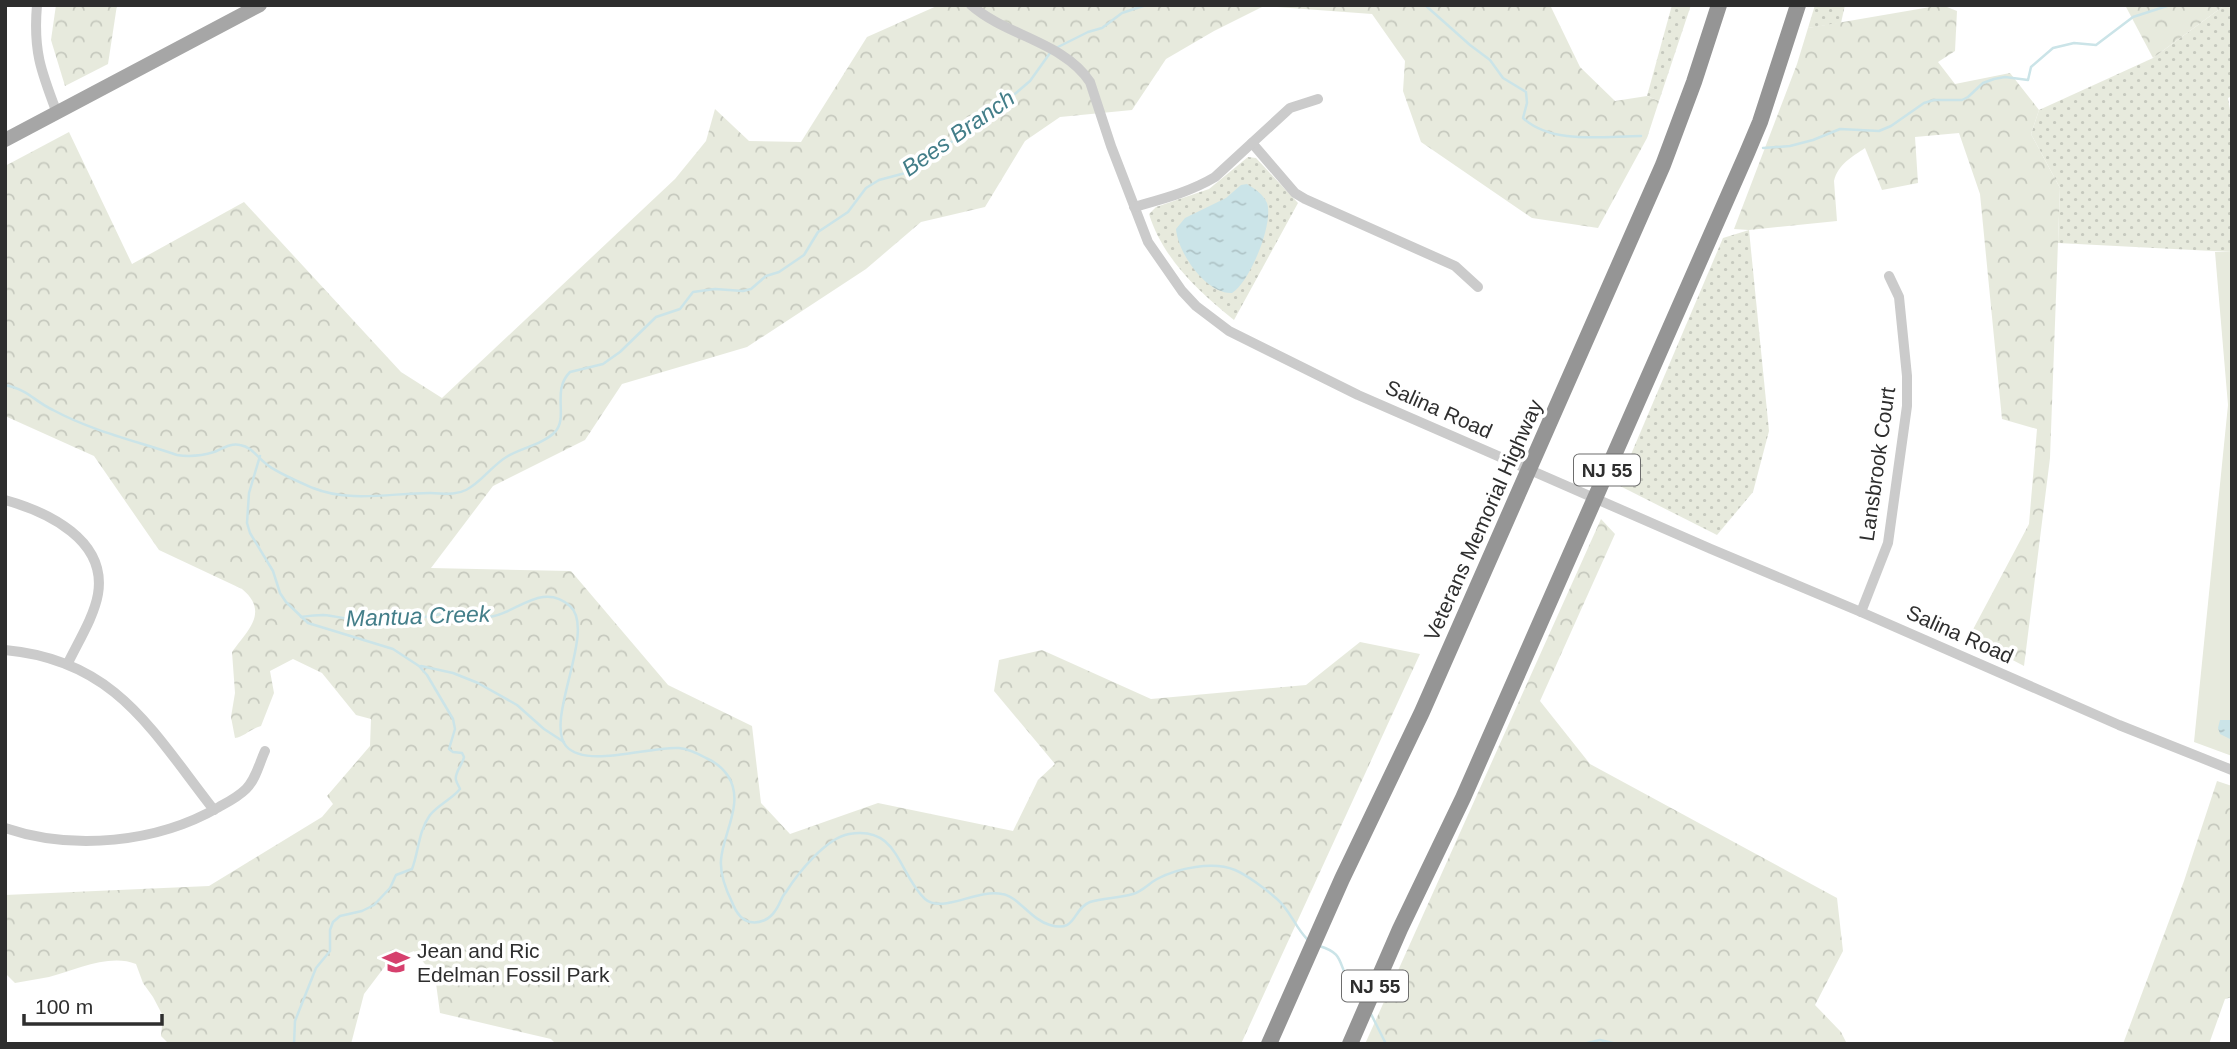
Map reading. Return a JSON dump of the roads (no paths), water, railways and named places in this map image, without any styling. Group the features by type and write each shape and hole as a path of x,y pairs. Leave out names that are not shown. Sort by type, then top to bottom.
{"highway":[{"name":"Veterans Memorial Highway","path":"1269,1044 1342,879 1422,712 1663,165 1719,5"},
{"name":"NJ 55","path":"1350,1044 1399,929 1463,798 1747,153 1798,5"}],"main road":[{"path":"5,140 260,5"}],"street":[{"path":"37,5 37,54 57,113"},
{"name":"Salina Road","path":"971,5 988,20 1059,53 1074,63 1090,82 1148,242 1168,273 1196,306 1229,331 1359,395 1502,458 2119,725 2232,770"},
{"path":"1134,207 1188,191 1215,177 1290,108 1318,99"},
{"path":"1252,143 1295,192 1305,199 1455,266 1478,287"},
{"name":"Lansbrook Court","path":"1861,612 1888,543 1907,406 1907,376 1899,297 1889,276"},
{"path":"5,500 36,511 71,531 83,541 96,563 99,580 97,596 68,663"},
{"path":"5,650 31,653 68,663 102,682 142,717 214,810"},
{"path":"5,828 25,835 64,840 137,836 176,827 214,810 246,790 253,780 264,751"}],"water":[{"path":"1247,184 1261,194 1267,203 1264,237 1253,265 1239,287 1232,293 1222,292 1203,280 1195,270 1182,249 1176,229 1185,218 1226,198 1241,185"},
{"path":"2220,720 2232,720 2232,740 2220,734"}],"waterway":[{"name":"Bees Branch","path":"1058,47 1102,28 1122,13 1146,5"},
{"name":"Bees Branch","path":"1425,5 1490,60 1503,78 1526,92 1527,103 1523,118 1535,127 1563,136 1641,136"},
{"name":"Bees Branch","path":"1763,148 1790,146 1840,129 1879,131 1924,103 1934,100 1962,100 1983,83 1994,79 2005,77 2028,80 2031,67 2053,48 2074,43 2096,45 2133,17 2170,5"},
{"name":"Bees Branch","path":"5,385 21,390 83,424 177,455 200,455 233,445 244,446 275,470 327,493 371,496 462,492 472,487 508,456 545,440 555,432 561,419 562,387 570,372 603,364 620,352 656,317 680,309 693,292 715,289 743,291 751,289 766,276 779,272 804,255 818,232 848,212 866,188 879,180 913,171 1030,81 1050,53"},
{"path":"260,456 249,493 247,523 286,602 308,623 393,649 419,666 453,719 455,729 449,749 462,753 464,757 456,777 460,789 433,811 426,821 412,869 396,875 390,888 374,905 340,916 333,922 330,930 330,951 316,968 295,1021 294,1044"},
{"name":"Mantua Creek","path":"301,617 323,615 372,621 442,614 489,617 539,598 560,599 570,606 577,618 578,634 561,717 561,734 566,746 575,753 588,756 679,748 696,753 721,767 733,786 734,796 732,818 721,860 722,876 737,911 750,922 761,922 770,916 798,875 813,857 831,842 849,834 866,833 888,844 916,889 932,903 950,903 992,893 1002,894 1014,899 1043,922 1059,927 1070,923 1084,905 1090,902 1133,894 1157,879 1175,872 1216,866 1240,872 1268,891 1282,903 1307,939"},
{"path":"421,666 453,673 478,683 517,705 544,729 564,742"},
{"name":"Mantua Creek","path":"1319,946 1337,955 1349,982 1363,1000"},
{"name":"Mantua Creek","path":"1370,1012 1386,1044"},
{"name":"Mantua Creek","path":"1583,1044 1600,1040 1617,1044"}],"place":[{"name":"Jean and Ric Edelman Fossil Park","path":"396,962"}]}
